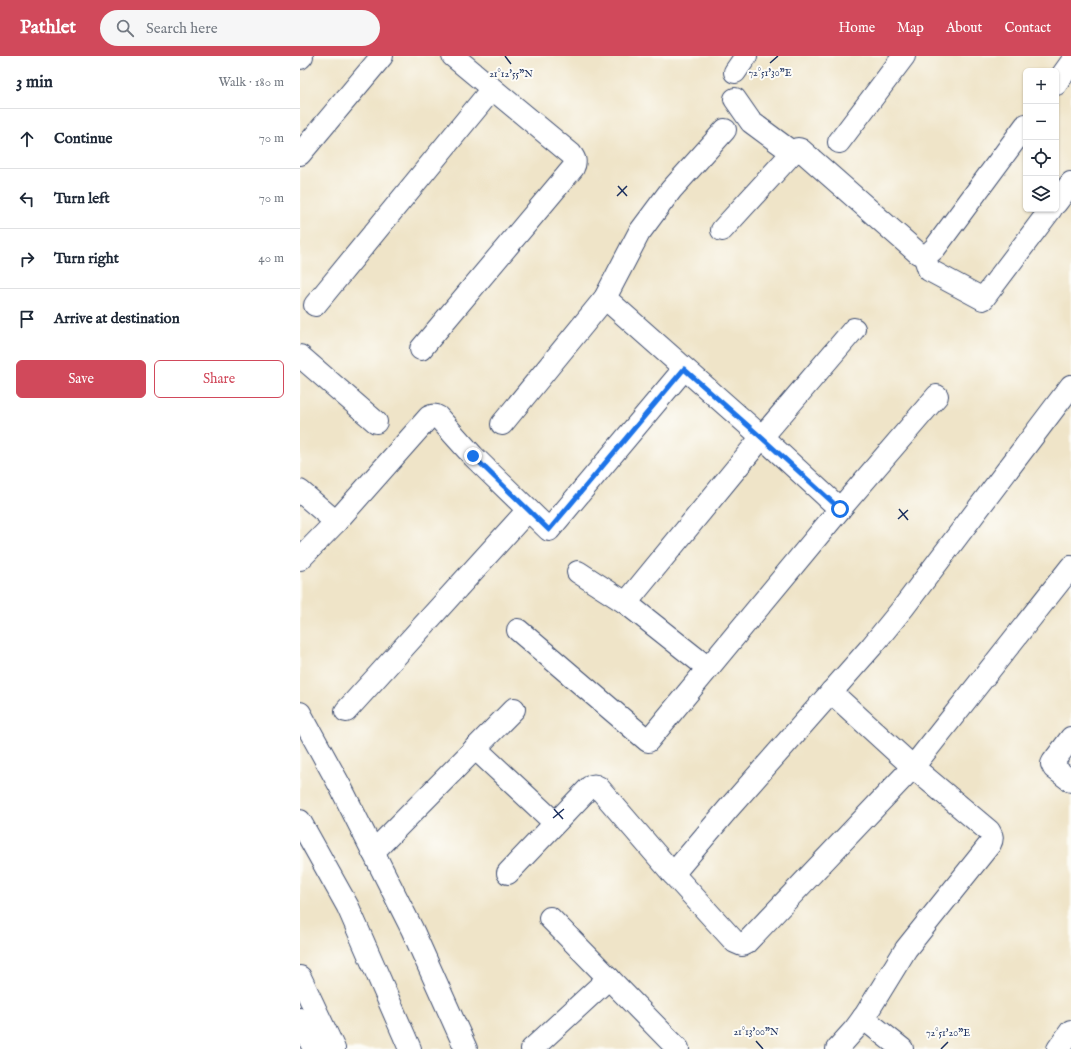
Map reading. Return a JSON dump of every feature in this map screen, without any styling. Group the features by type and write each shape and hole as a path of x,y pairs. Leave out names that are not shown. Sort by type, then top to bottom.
{"street":[{"path":"300,154 382,56"},
{"path":"421,349 575,164 575,159 571,154 453,56"},
{"path":"839,142 904,56"},
{"path":"1059,80 1071,63"},
{"path":"315,305 492,89"},
{"path":"735,99 751,122 793,153"},
{"path":"722,230 798,149 801,150 918,253 924,255 930,254 1023,129"},
{"path":"502,424 605,298 639,233 671,190 725,130"},
{"path":"1059,199 1071,183"},
{"path":"924,255 929,270 983,299 1049,212"},
{"path":"605,298 840,509"},
{"path":"626,603 854,329"},
{"path":"300,356 376,422"},
{"path":"300,559 336,522 429,417 434,415 438,417 473,456 549,530 684,369"},
{"path":"673,874 728,809 872,646 903,608 1071,386"},
{"path":"518,630 648,741 840,509 937,396"},
{"path":"300,491 336,522"},
{"path":"346,711 528,510"},
{"path":"508,873 590,787 595,786 598,787 673,874 735,942 742,945 746,943 913,767 1071,567"},
{"path":"578,572 626,603 708,668"},
{"path":"831,692 913,767 992,835 990,844 906,949 863,1018 837,1049"},
{"path":"373,852 514,709"},
{"path":"300,713 340,786 412,929 466,1049"},
{"path":"1071,738 1052,764 1054,768 1071,781"},
{"path":"475,748 555,823"},
{"path":"300,821 348,907 410,1049"},
{"path":"550,918 678,1049"},
{"path":"300,977 334,1049"},
{"path":"532,1049 609,978"},
{"path":"863,1018 902,1049"}],"route":[{"path":"473,456 549,530 684,369 840,509"}]}
